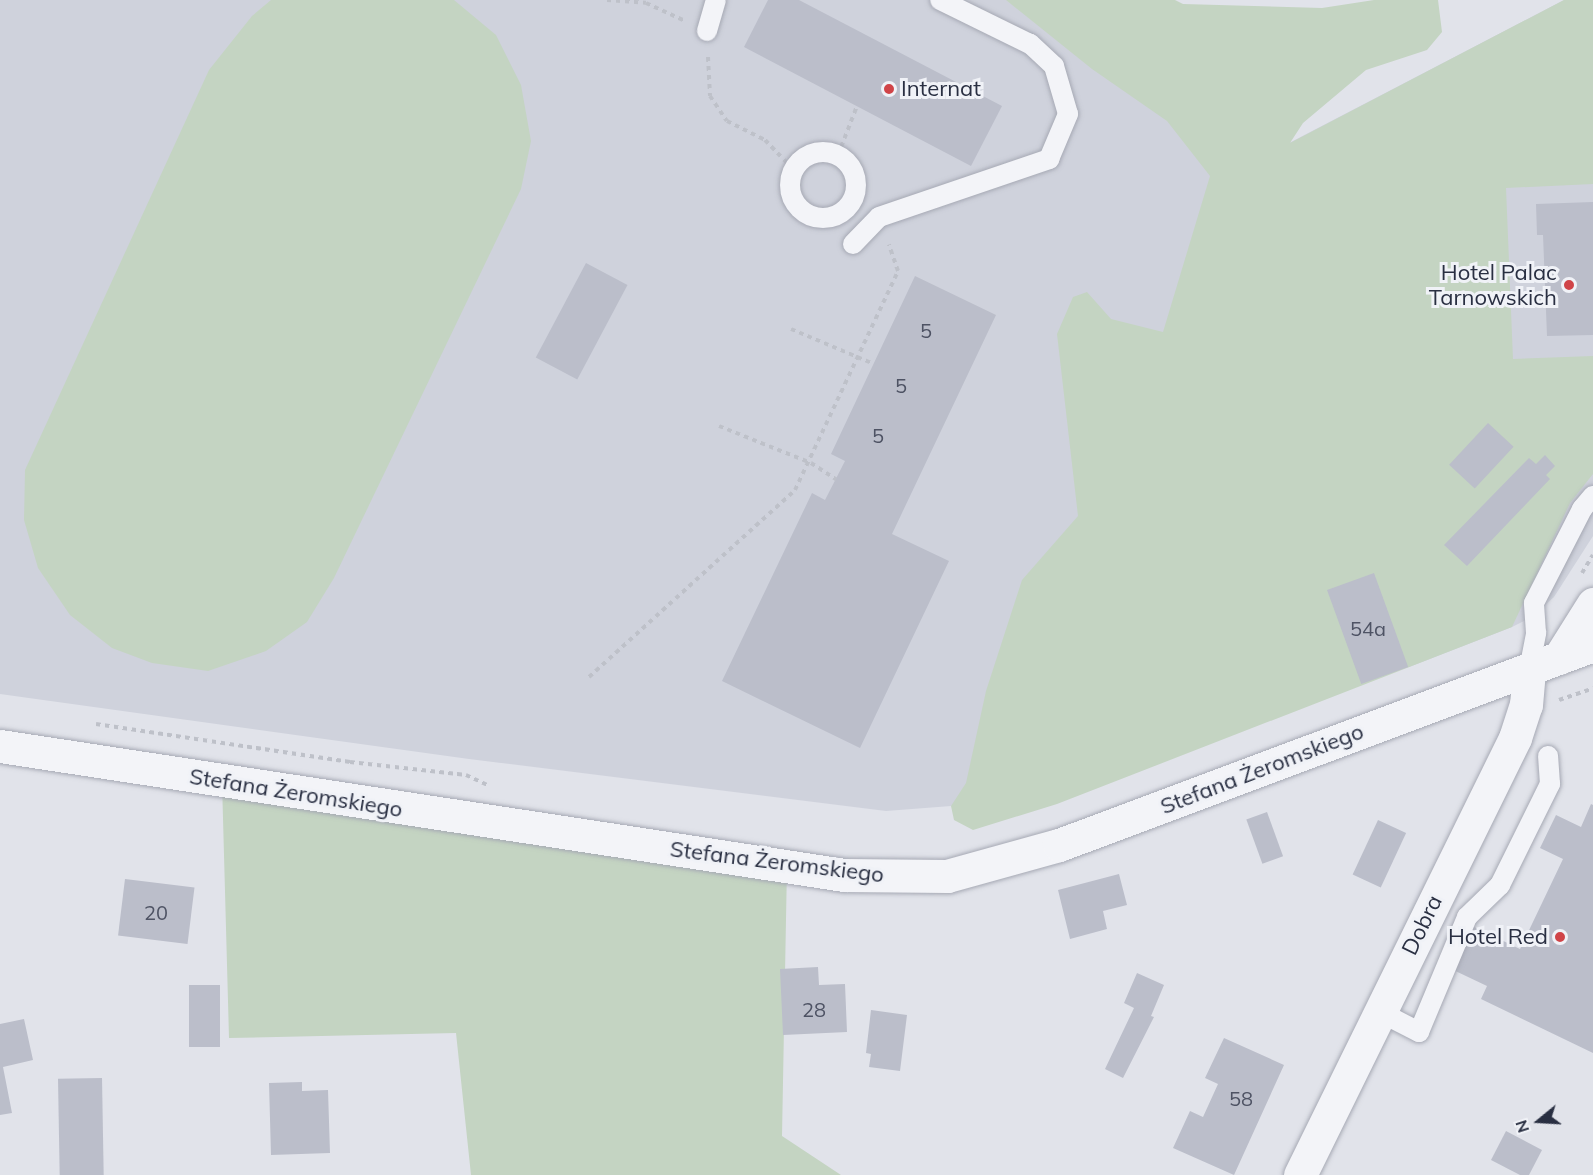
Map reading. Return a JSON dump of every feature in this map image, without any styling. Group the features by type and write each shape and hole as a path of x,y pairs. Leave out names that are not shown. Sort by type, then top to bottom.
{"street":[{"path":"1559,658 1585,593"},
{"name":"Stefana Żeromskiego","path":"0,746 844,875 947,876 1059,845 1593,645"},
{"name":"Dobra","path":"1300,1175 1515,738 1526,705 1528,670"}],"lane":[{"path":"707,32 716,0"},
{"path":"853,244 879,217 1049,159 1068,114 1054,66 1030,44 940,0"},
{"path":"813,153 838,155 849,163 856,188 844,210 833,216 807,214 797,206 791,194 793,169 813,153"},
{"path":"1528,670 1536,633 1534,603 1582,509 1593,496"},
{"path":"1380,1012 1419,1032 1467,917 1500,885 1550,784 1548,756"}],"path":[{"path":"607,0 646,3 707,32 710,96 727,120 765,140 793,169"},
{"path":"838,155 857,106"},
{"path":"589,677 795,490 811,463 898,271 879,217"},
{"path":"791,329 874,364"},
{"path":"719,426 811,463 836,479"},
{"path":"1585,593 1593,555"},
{"path":"83,722 350,762 466,775 493,787"}],"shaded area":[{"path":"0,0 1089,0 1289,143 1564,0 1593,0 1593,536 1554,597 1532,617 1512,627 1409,667 1062,767 951,806 886,811 469,759 0,694"}],"green space":[{"path":"271,0 454,0 496,35 521,85 531,141 521,189 334,578 307,622 266,651 208,671 152,663 112,648 70,615 38,568 24,520 25,470 209,70 252,16"},
{"path":"1006,0 1175,0 1183,4 1322,8 1374,0 1438,0 1442,32 1427,50 1366,70 1303,123 1290,143 1564,0 1593,0 1593,184 1506,188 1513,359 1593,356 1593,474 1570,503 1512,627 1057,804 973,830 954,820 951,806 966,783 986,691 1022,580 1078,516 1057,334 1073,297 1087,292 1111,319 1163,332 1210,176 1167,121 1092,69"},
{"path":"222,782 787,866 782,1136 841,1175 471,1175 456,1033 229,1038"}],"building":[{"path":"768,0 799,0 1002,106 971,166 744,47"},
{"name":"Hotel Palac Tarnowskich","path":"1593,202 1593,335 1547,336 1543,235 1537,235 1536,204"},
{"path":"586,263 627,285 577,380 536,357"},
{"path":"915,276 996,315 892,534 949,561 860,748 722,681 812,493 825,500 845,461 831,454"},
{"path":"1488,423 1514,447 1475,489 1449,465"},
{"path":"1545,455 1555,466 1546,475 1550,479 1467,566 1444,545 1529,458 1536,464"},
{"path":"1374,573 1408,667 1361,684 1327,590"},
{"name":"Hotel Red","path":"1591,804 1593,805 1593,1053 1481,999 1487,986 1447,967 1468,924 1520,949 1563,859 1540,848 1556,815 1581,827"},
{"path":"1267,812 1283,856 1262,864 1246,820"},
{"path":"1378,820 1406,833 1381,887 1353,874"},
{"path":"1119,874 1127,905 1103,911 1107,929 1070,939 1058,890"},
{"path":"125,879 194,888 188,944 118,936"},
{"path":"818,967 819,985 845,984 847,1032 783,1035 780,969"},
{"path":"1137,973 1164,985 1151,1016 1154,1017 1123,1078 1105,1069 1134,1008 1124,1003"},
{"path":"189,985 220,985 220,1047 189,1047"},
{"path":"871,1010 907,1015 900,1071 869,1067 871,1054 866,1053"},
{"path":"24,1019 33,1060 3,1067 12,1113 0,1115 0,1024"},
{"path":"1224,1038 1284,1065 1234,1175 1173,1148 1190,1111 1203,1117 1218,1084 1205,1078"},
{"path":"102,1078 104,1175 60,1175 58,1079"},
{"path":"302,1082 302,1091 328,1090 330,1153 271,1155 269,1083"},
{"path":"1506,1131 1542,1150 1529,1175 1520,1175 1491,1160"}],"place":[{"name":"Internat","path":"889,89"},
{"name":"Hotel Palac Tarnowskich","path":"1569,285"},
{"name":"Hotel Red","path":"1560,937"}]}
